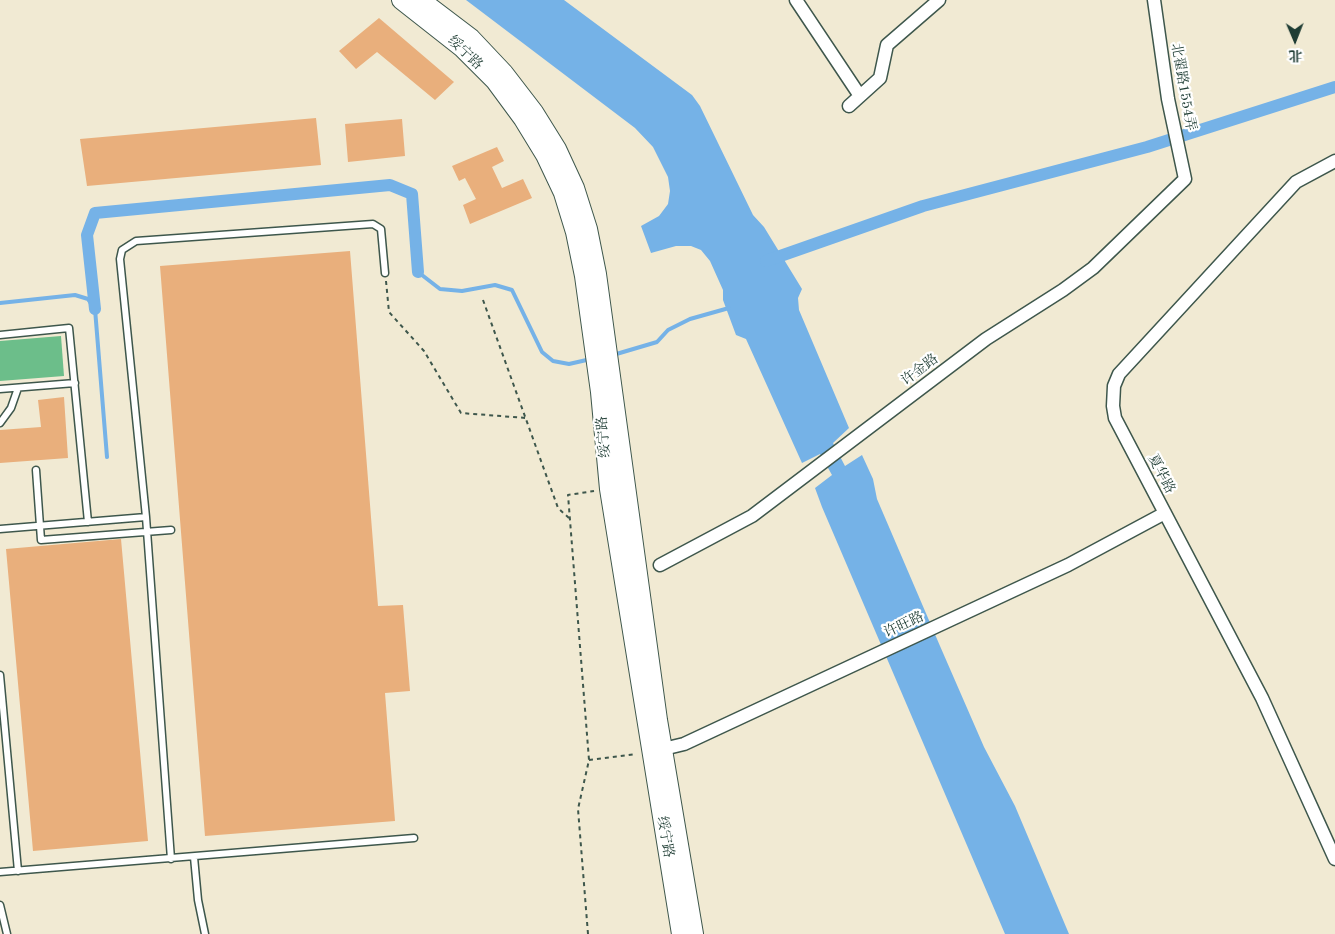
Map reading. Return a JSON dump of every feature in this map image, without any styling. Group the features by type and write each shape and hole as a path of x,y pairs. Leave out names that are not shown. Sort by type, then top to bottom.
{"main road":[{"name":"绥宁路","path":"401,0 462,48 495,81 523,119 545,155 563,193 575,232 601,356"},
{"name":"绥宁路","path":"421,0 438,7 471,38 504,73 534,112 557,149 575,188 588,229 601,356 681,934"},
{"name":"绥宁路","path":"606,390 609,488 657,751 694,934"}],"street":[{"path":"796,0 860,96"},
{"path":"849,106 880,78 887,45 939,0"},
{"name":"北翟路1554弄","path":"1154,0 1171,115 1185,178"},
{"path":"438,7 442,31"},
{"name":"夏华路","path":"1335,162 1296,182 1119,374 1114,386 1115,418 1262,698 1335,859"},
{"name":"许金路","path":"660,565 752,516 986,338 1063,290 1093,268 1185,178"},
{"name":"许旺路","path":"657,751 684,744 947,622 1068,565 1165,513"}],"lane":[{"path":"171,859 146,517 120,259 122,250 127,245 136,241 373,224 381,229 386,273"},
{"path":"0,335 70,328 88,522"},
{"path":"0,389 75,383"},
{"path":"0,423 11,408 18,388"},
{"path":"36,470 41,540 171,530"},
{"path":"0,529 146,517"},
{"path":"0,676 18,871"},
{"path":"0,872 414,838"},
{"path":"194,857 198,900 205,934"},
{"path":"0,905 7,934"}],"path":[{"path":"386,273 389,312 424,350 461,413 526,418"},
{"path":"483,300 558,508 570,519"},
{"path":"588,934 578,809 590,760 568,495 609,488"},
{"path":"590,760 657,751"}],"green space":[{"path":"61,336 64,376 0,381 0,341"}],"water":[{"path":"466,0 564,0 692,95 700,106 753,215 764,227 802,289 798,298 799,310 849,428 833,443 845,466 862,455 873,479 877,499 940,646 984,747 1015,806 1069,934 1005,934 822,507 815,488 832,475 820,454 802,463 746,339 736,335 723,300 723,290 710,261 701,250 691,246 676,246 651,253 641,226 659,216 668,204 670,191 668,177 653,147 635,128"}],"building":[{"path":"379,18 454,82 435,100 377,52 356,69 339,51"},
{"path":"316,118 321,165 87,186 80,139"},
{"path":"402,119 405,156 348,162 345,124"},
{"path":"497,147 504,161 492,167 502,188 523,179 532,198 470,224 463,205 476,199 465,178 459,181 452,166"},
{"path":"350,251 378,606 403,605 410,691 385,693 395,821 205,836 160,266"},
{"path":"64,397 68,458 0,463 0,430 41,427 38,400"},
{"path":"121,539 148,841 33,851 6,549"}],"waterway":[{"path":"766,261 923,206 1147,147 1335,87"},
{"path":"95,309 87,235 95,213 390,185 412,194 418,272"},
{"path":"418,272 440,289 462,291 495,285 512,290 542,352 553,361 569,364 591,359"},
{"path":"0,303 75,295 88,299 95,309 107,457"},
{"path":"613,355 657,342 668,330 690,319 729,308"}]}
